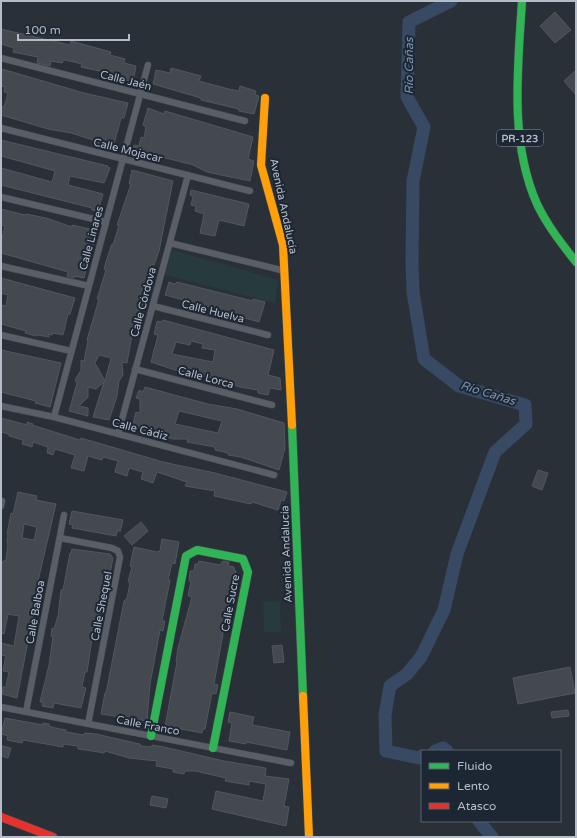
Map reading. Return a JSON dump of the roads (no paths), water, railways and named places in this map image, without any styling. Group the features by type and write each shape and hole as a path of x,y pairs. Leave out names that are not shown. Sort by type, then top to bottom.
{"main road":[{"name":"PR-123","path":"522,1 517,93 523,160 536,200 553,232 576,262"},
{"name":"Avenida Andalucía","path":"265,98 261,164 283,245 285,271 309,837"},
{"name":"Calle Sucre","path":"151,736 186,556 197,550 204,551 243,559 248,572 213,748"},
{"path":"1,817 53,837"}],"street":[{"name":"Calle Jaén","path":"1,58 246,120"},
{"name":"Calle Linares","path":"54,417 148,65"},
{"name":"Calle Mojacar","path":"1,128 250,191"},
{"name":"Calle Córdova","path":"118,434 188,175"},
{"path":"1,197 106,222"},
{"name":"Avenida Andalucía","path":"170,243 285,271"},
{"path":"1,266 89,286"},
{"name":"Calle Huelva","path":"153,306 268,335"},
{"path":"1,335 71,351"},
{"name":"Calle Lorca","path":"135,369 272,405"},
{"name":"Calle Cádiz","path":"1,406 54,417 274,475"},
{"name":"Calle Balboa","path":"26,712 64,515"},
{"name":"Calle Shequel","path":"60,538 112,548 118,551 120,557 88,724"},
{"name":"Calle Franco","path":"1,707 291,763"}],"waterway":[{"name":"Río Cañas","path":"421,757 419,758 386,751 385,715 390,686 407,674 421,657 444,610 457,554 495,452 526,424 525,405 459,386 424,359 413,292 412,261 413,181 424,127 407,97 409,22 451,1"},
{"name":"Río Cañas","path":"438,750 443,748 446,750"},
{"name":"Río Cañas","path":"480,822 492,837"}]}
